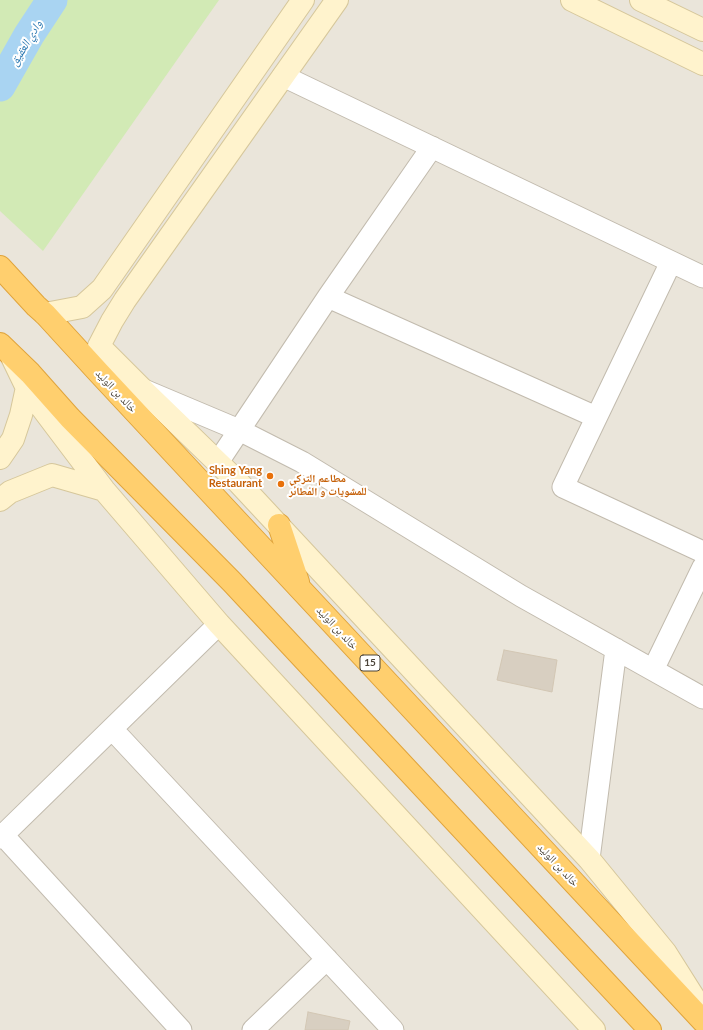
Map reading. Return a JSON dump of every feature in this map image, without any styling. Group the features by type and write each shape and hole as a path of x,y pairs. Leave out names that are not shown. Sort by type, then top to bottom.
{"highway":[{"name":"15","path":"0,267 41,310"},
{"name":"خالد بن الوليد","path":"41,310 703,1021"},
{"path":"4,348 28,380 76,424 232,582 650,1030"},
{"path":"279,525 300,588"}],"main road":[{"path":"41,310 82,307 102,289 303,0"},
{"path":"99,372 99,346 125,300 337,0"},
{"path":"572,0 703,64"},
{"path":"641,0 703,30"},
{"path":"99,346 239,483 588,859 665,952 703,1012"},
{"path":"0,458 13,439 21,415 28,380"},
{"path":"28,380 104,490 219,624 594,1030"},
{"path":"0,500 10,492 52,475 104,490"}],"street":[{"path":"284,76 703,277"},
{"path":"218,462 328,297 432,147"},
{"path":"671,262 562,487 703,552"},
{"path":"328,297 596,417"},
{"path":"143,390 239,430 302,462 521,596 703,698"},
{"path":"653,670 703,567"},
{"path":"181,1030 2,837 219,624"},
{"path":"588,859 616,649"},
{"path":"112,729 393,1030"},
{"path":"253,1030 327,959"}],"shaded area":[{"path":"0,0 703,0 703,1030 0,1030"}],"green space":[{"path":"0,0 219,0 43,251 0,211"}],"building":[{"path":"504,650 557,660 552,692 497,680"},
{"path":"308,1012 350,1021 348,1030 305,1030"}],"waterway":[{"name":"وادي العقيق","path":"0,86 29,35 52,0"}],"place":[{"name":"Shing Yang Restaurant","path":"270,476"},
{"name":"مطاعم التركي للمشويات و الفطائر","path":"281,484"}]}
